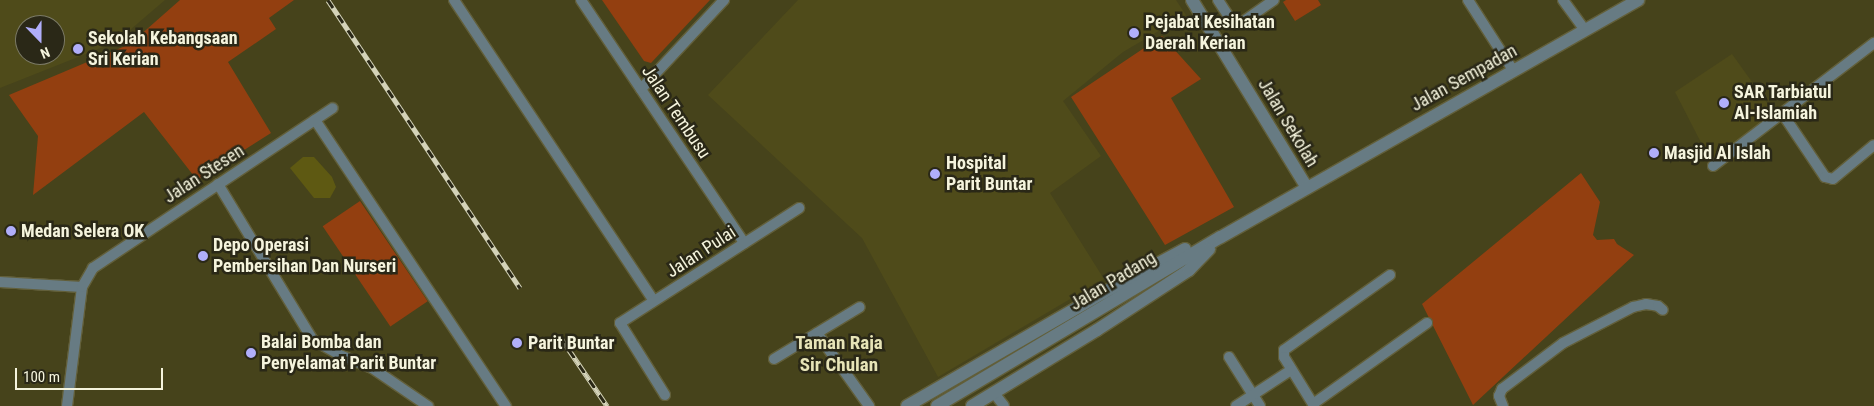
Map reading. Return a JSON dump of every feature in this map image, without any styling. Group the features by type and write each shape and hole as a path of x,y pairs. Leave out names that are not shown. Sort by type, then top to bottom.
{"street":[{"path":"454,0 654,301"},
{"name":"Jalan Tembusu","path":"581,0 744,243"},
{"path":"641,89 724,0"},
{"name":"Jalan Sekolah","path":"1192,0 1307,188"},
{"path":"1218,0 1229,17 1241,23 1274,0"},
{"path":"1468,0 1514,70"},
{"path":"1563,0 1585,30"},
{"name":"Jalan Sempadan","path":"1307,188 1638,0"},
{"path":"1713,166 1874,42"},
{"name":"Jalan Stesen","path":"82,287 93,268 333,108"},
{"path":"1782,113 1825,177 1833,179 1874,145"},
{"path":"315,120 506,406"},
{"path":"218,184 313,340 335,353 372,368 428,406"},
{"name":"Jalan Padang","path":"937,406 1307,188"},
{"name":"Jalan Pulai","path":"665,395 620,323 799,208"},
{"path":"972,406 1097,330 1189,270 1221,237"},
{"path":"907,406 1111,289 1186,249 1221,237"},
{"path":"1390,275 1284,350 1284,357 1313,404 1427,323"},
{"path":"0,282 82,287 67,406"},
{"path":"1503,406 1499,396 1502,389 1563,343 1633,306 1646,304 1658,306 1663,310"},
{"path":"774,359 860,307"},
{"path":"817,333 870,406"},
{"path":"1229,357 1260,406"},
{"path":"1236,406 1291,370"},
{"path":"994,393 1004,406"}],"shaded area":[{"name":"Sekolah Kebangsaan Sri Kerian","path":"0,0 165,0 116,42 65,62 65,15 15,15 15,65 58,65 0,88"},
{"path":"180,0 294,0 269,18 276,29 228,62 271,133 197,180 144,112 33,195 38,136 9,95 130,44"},
{"path":"602,0 710,0 651,63 644,61"},
{"name":"Hospital Parit Buntar","path":"798,0 1176,0 1186,15 1123,52 1063,101 1101,156 1050,193 1104,279 938,377 862,238 708,95"},
{"path":"1286,0 1318,0 1321,5 1295,21 1283,2"},
{"path":"1162,36 1201,79 1171,98 1234,207 1165,245 1071,97"},
{"name":"SAR Tarbiatul Al-Islamiah","path":"1732,54 1775,114 1711,162 1675,92"},
{"path":"303,157 314,157 332,177 336,187 330,198 314,198 290,168"},
{"path":"1581,173 1600,202 1593,235 1597,240 1614,239 1617,244 1634,255 1473,405 1422,304"},
{"path":"360,201 428,301 390,326 323,226"}],"railway":[{"path":"328,0 520,288"},
{"path":"559,335 607,406"}],"place":[{"name":"Pejabat Kesihatan Daerah Kerian","path":"1134,33"},
{"name":"Sekolah Kebangsaan Sri Kerian","path":"78,49"},
{"name":"SAR Tarbiatul Al-Islamiah","path":"1724,103"},
{"name":"Masjid Al Islah","path":"1654,153"},
{"name":"Hospital Parit Buntar","path":"935,174"},
{"name":"Medan Selera OK","path":"11,231"},
{"name":"Depo Operasi Pembersihan Dan Nurseri","path":"203,256"},
{"name":"Parit Buntar","path":"517,343"},
{"name":"Balai Bomba dan Penyelamat Parit Buntar","path":"251,353"}],"district":[{"name":"Taman Raja Sir Chulan","path":"839,354"}]}
